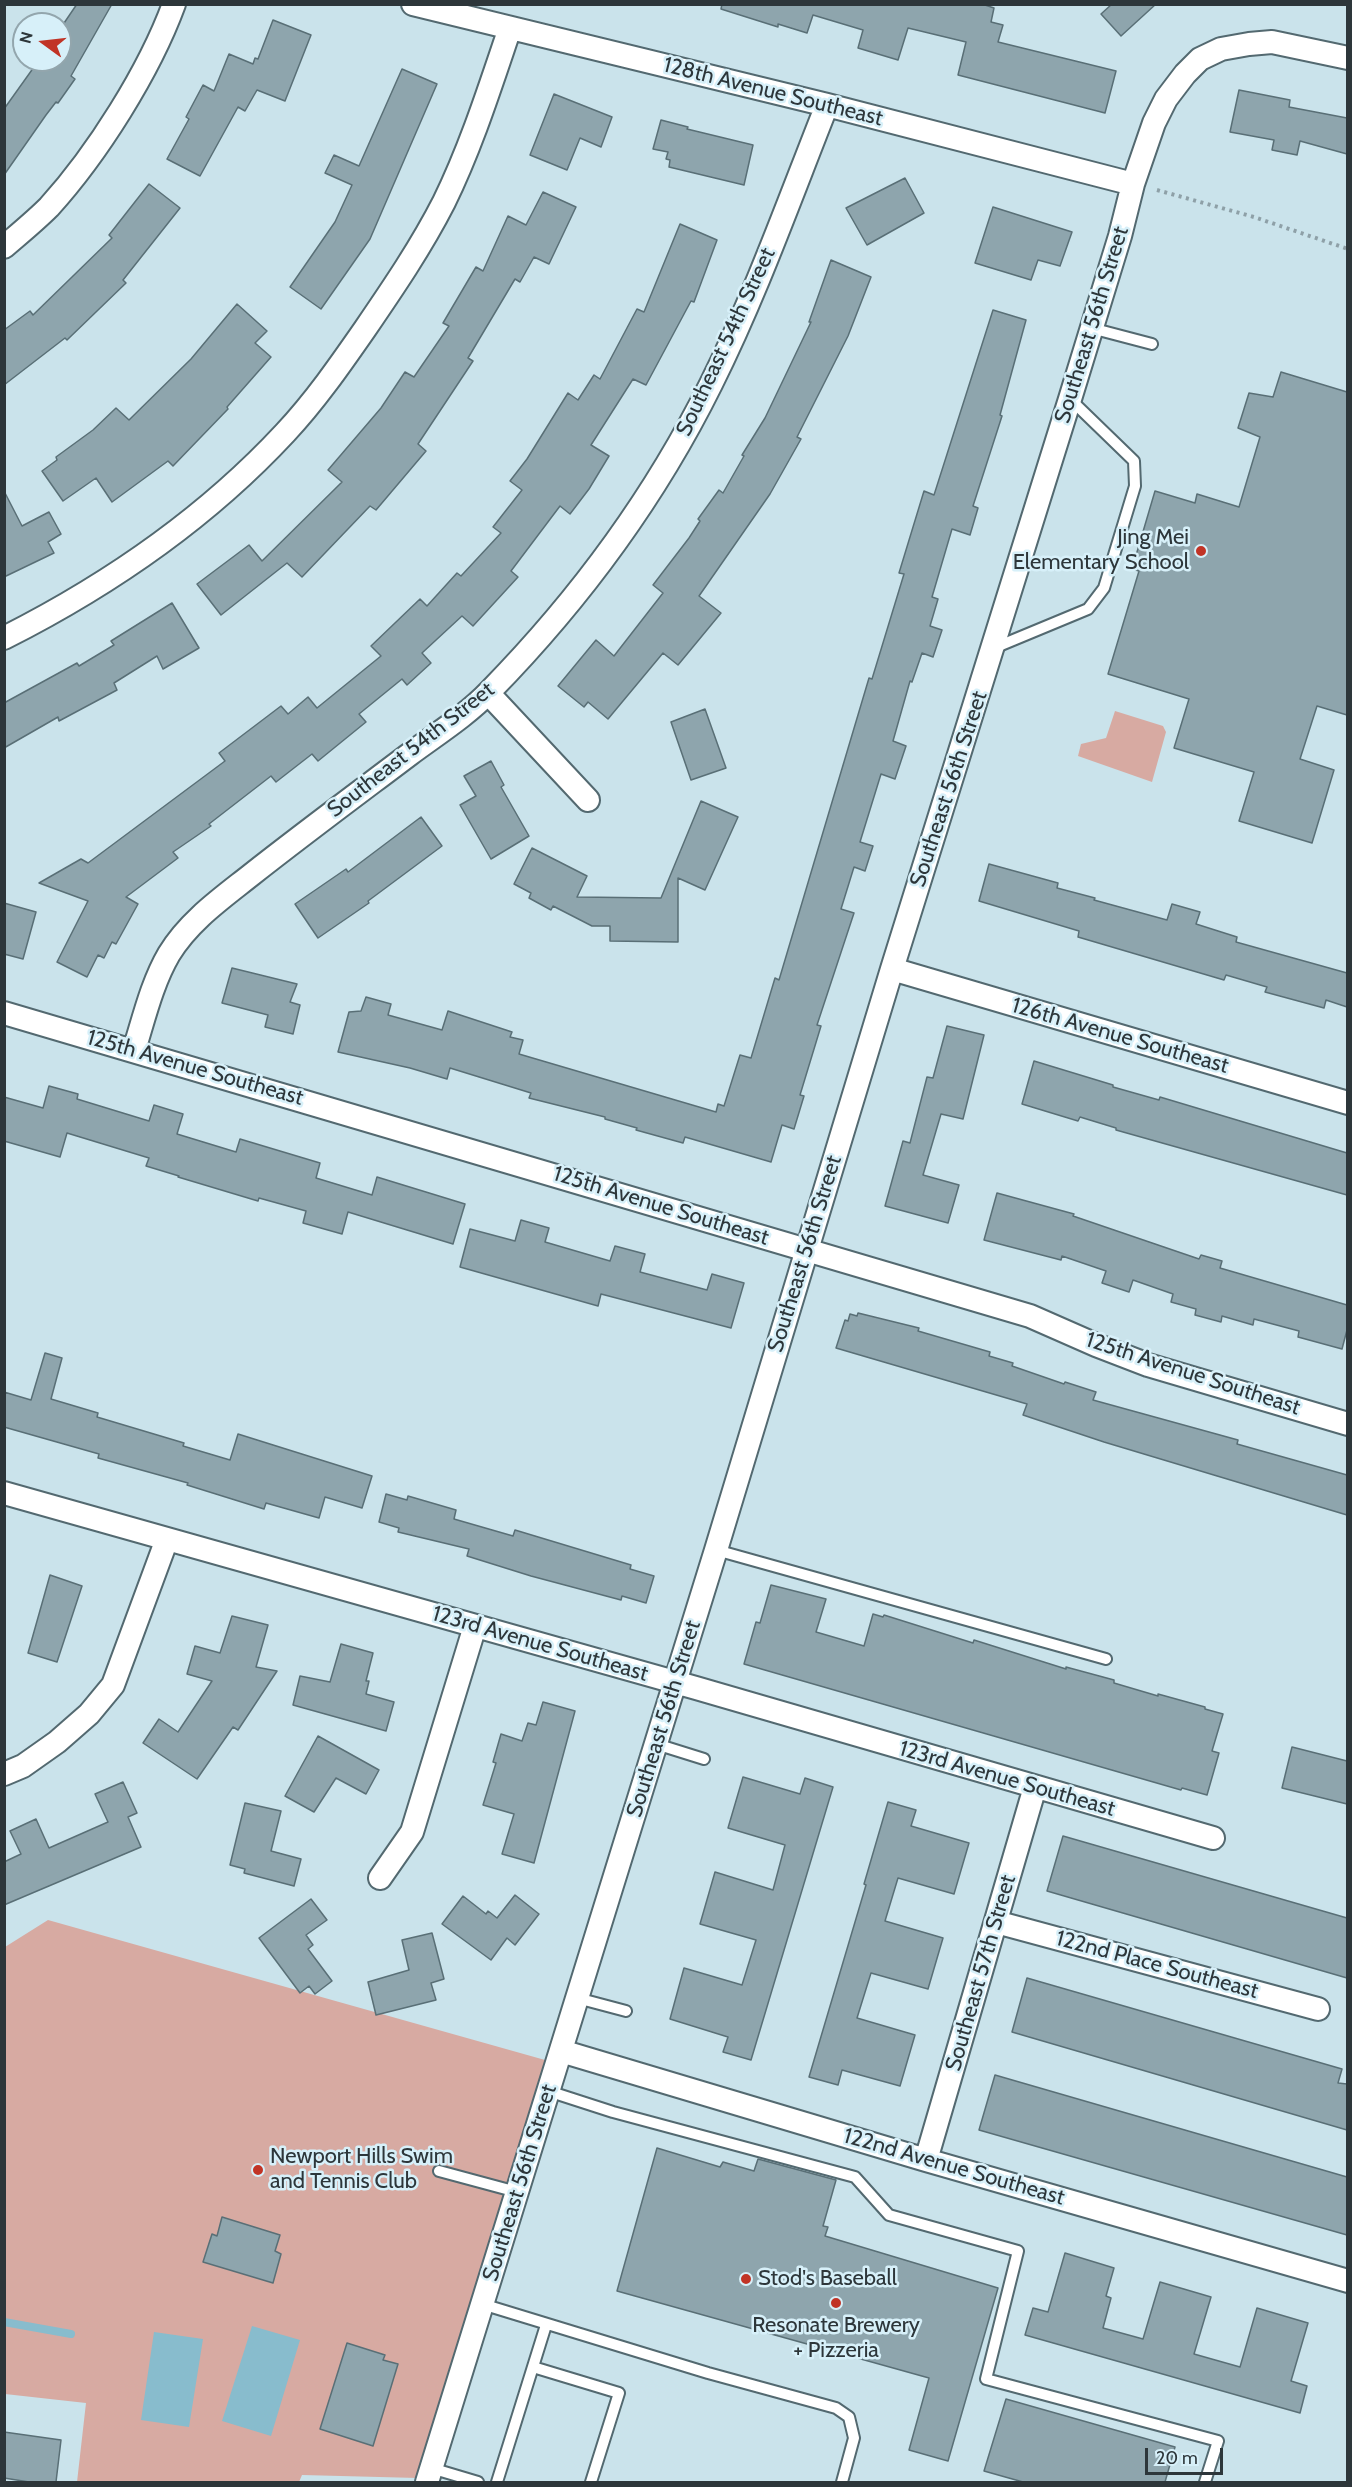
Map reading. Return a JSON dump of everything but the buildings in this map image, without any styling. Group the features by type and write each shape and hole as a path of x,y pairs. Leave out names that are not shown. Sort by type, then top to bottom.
{"street":[{"path":"4,247 48,207 90,154 144,69 161,38 174,4"},
{"name":"128th Avenue Southeast","path":"413,4 827,105 1133,184"},
{"path":"4,638 57,611 167,539 285,434 336,372 399,280 444,202 475,130 510,28"},
{"name":"Southeast 56th Street","path":"429,2475 716,1550 892,969 1070,399 1120,236 1133,184 1154,123 1166,99 1185,74 1200,59 1221,49 1272,42 1347,58"},
{"name":"Southeast 54th Street","path":"134,1050 157,977 170,952 185,932 208,910 272,859 488,693 552,623 608,555 660,475 720,363 758,281 827,105"},
{"path":"488,693 588,800"},
{"name":"126th Avenue Southeast","path":"892,969 1347,1103"},
{"name":"125th Avenue Southeast","path":"4,1013 1030,1316 1148,1365 1347,1424"},
{"name":"123rd Avenue Southeast","path":"4,1493 675,1682 1213,1838"},
{"path":"4,1774 23,1766 57,1742 89,1714 113,1685 167,1539"},
{"path":"380,1878 412,1832 475,1626"},
{"name":"Southeast 57th Street","path":"926,2160 1035,1787"},
{"name":"122nd Place Southeast","path":"996,1922 1318,2009"},
{"name":"122nd Avenue Southeast","path":"561,2051 926,2160 1347,2281"}],"lane":[{"path":"1091,328 1152,344"},
{"path":"993,648 1088,609 1104,588 1135,486 1134,461 1070,399"},
{"path":"716,1550 1106,1659"},
{"path":"656,1744 704,1759"},
{"path":"577,1998 626,2011"},
{"path":"548,2091 613,2112 855,2177 889,2215 1018,2251 986,2379 1218,2441 1205,2482"},
{"path":"439,2171 517,2192"},
{"path":"482,2304 546,2325 836,2408 849,2417 854,2438 842,2482"},
{"path":"497,2482 546,2325"},
{"path":"533,2367 619,2393 591,2482"},
{"path":"429,2475 478,2482"}],"path":[{"path":"1133,184 1254,217 1347,249"}],"shaded area":[{"path":"1115,711 1163,726 1166,732 1152,782 1078,756 1081,744 1106,738"},
{"name":"Newport Hills Swim and Tennis Club","path":"48,1920 545,2060 418,2478 302,2475 299,2482 77,2482 86,2403 5,2394 5,1947"}],"water":[{"path":"252,2326 300,2340 271,2436 222,2421"},
{"path":"154,2332 203,2339 189,2427 141,2420"}],"waterway":[{"path":"4,2322 71,2334"}],"place":[{"name":"Jing Mei Elementary School","path":"1201,551"},
{"name":"Newport Hills Swim and Tennis Club","path":"258,2170"},
{"name":"Stod's Baseball","path":"746,2279"},
{"name":"Resonate Brewery + Pizzeria","path":"836,2303"}]}
